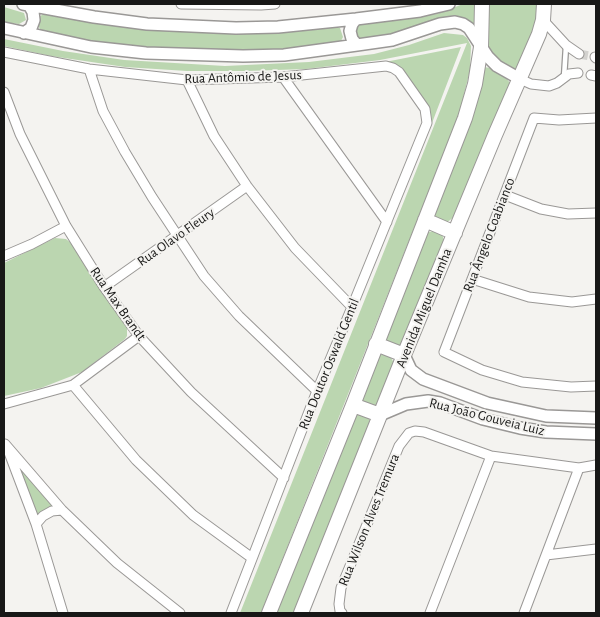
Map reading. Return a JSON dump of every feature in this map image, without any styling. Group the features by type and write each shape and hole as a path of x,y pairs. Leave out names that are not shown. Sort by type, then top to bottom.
{"main road":[{"path":"269,613 353,405 465,118 475,84 481,47 482,4"},
{"name":"Avenida Miguel Damha","path":"301,613 404,355 540,34 544,4"},
{"path":"425,220 455,233"},
{"path":"376,344 404,355"},
{"path":"353,405 380,415"}],"street":[{"path":"26,4 94,17 147,24 193,27 278,27 420,11 449,4"},
{"path":"24,33 31,28 34,20 33,12 26,4"},
{"path":"181,4 275,4"},
{"path":"356,19 350,31 352,39 357,46"},
{"path":"340,20 346,33 346,41 342,48"},
{"path":"543,20 566,45 579,54"},
{"path":"4,28 91,47 146,53 284,55 392,40 440,24 455,22 469,28 481,47 497,66 531,84 550,86 570,74 578,74"},
{"name":"Rua Antômio de Jesus","path":"4,52 89,69 187,80 283,76 386,66 394,68 402,75 421,102 427,115"},
{"path":"89,69 104,110 124,152 204,276 238,316 317,391"},
{"path":"283,76 387,222"},
{"path":"187,80 214,136 247,186 296,248 352,307"},
{"name":"Rua Max Brandt","path":"4,92 20,134 66,226 104,287 139,336 191,392 284,478"},
{"name":"Rua Doutor Oswald Gentil","path":"230,613 317,391 427,123 427,115"},
{"name":"Rua Ângelo Coabianco","path":"596,118 560,120 534,118 444,352 482,370 522,382 570,387 596,386"},
{"name":"Rua Olavo Fleury","path":"104,287 247,186"},
{"path":"505,195 550,211 568,214 596,213"},
{"path":"4,256 66,226"},
{"path":"472,279 529,297 572,302 596,299"},
{"path":"4,404 73,385 139,336"},
{"name":"Rua João Gouveia Luiz","path":"404,355 411,370 423,379 487,403 546,416 596,418"},
{"path":"73,385 143,467 193,515 252,558"},
{"name":"Rua João Gouveia Luiz","path":"380,415 406,404 428,401 440,403 483,419 520,428 546,432 596,434"},
{"name":"Rua Wilson Alves Tremura","path":"341,612 339,596 341,588 399,446 409,433 415,431 424,432 491,456"},
{"path":"5,443 62,510 117,563 180,613"},
{"path":"5,443 36,524 63,613"},
{"path":"430,613 491,456 579,468 596,465"},
{"path":"524,613 579,468"},
{"path":"36,524 43,516 52,511 62,510"},
{"path":"546,555 596,549"}],"lane":[{"path":"564,77 566,45"}],"green space":[{"path":"463,4 477,4 476,21 474,23 364,41 357,39 354,29 361,23 437,14"},
{"path":"487,4 538,4 536,30 520,67 516,70 501,66 488,48"},
{"path":"4,7 24,13 26,20 19,24 4,22"},
{"path":"43,14 146,29 193,32 236,33 334,26 340,28 343,37 340,43 283,50 237,52 145,48 42,32 37,24 38,18"},
{"path":"444,33 463,35 471,46 470,70 459,115 261,613 240,613 467,43 380,60 306,69 187,71 125,67 51,56 4,46 4,39 63,51 124,60 225,66 309,62 374,54"},
{"path":"461,47 432,123 425,101 406,74 402,69 385,62"},
{"path":"484,67 490,68 510,83 454,217 446,223 435,218 434,215"},
{"path":"433,231 442,234 444,240 401,345 398,346 385,340 426,233"},
{"path":"55,238 66,239 71,243 127,325 127,336 82,372 41,388 4,396 4,263"},
{"path":"384,354 390,356 394,363 378,405 375,406 363,402 362,399 378,356"},
{"path":"356,415 368,417 371,423 296,613 274,613"},
{"path":"15,461 56,507 37,517"}],"tunnel":[{"path":"579,54 595,57"}]}
